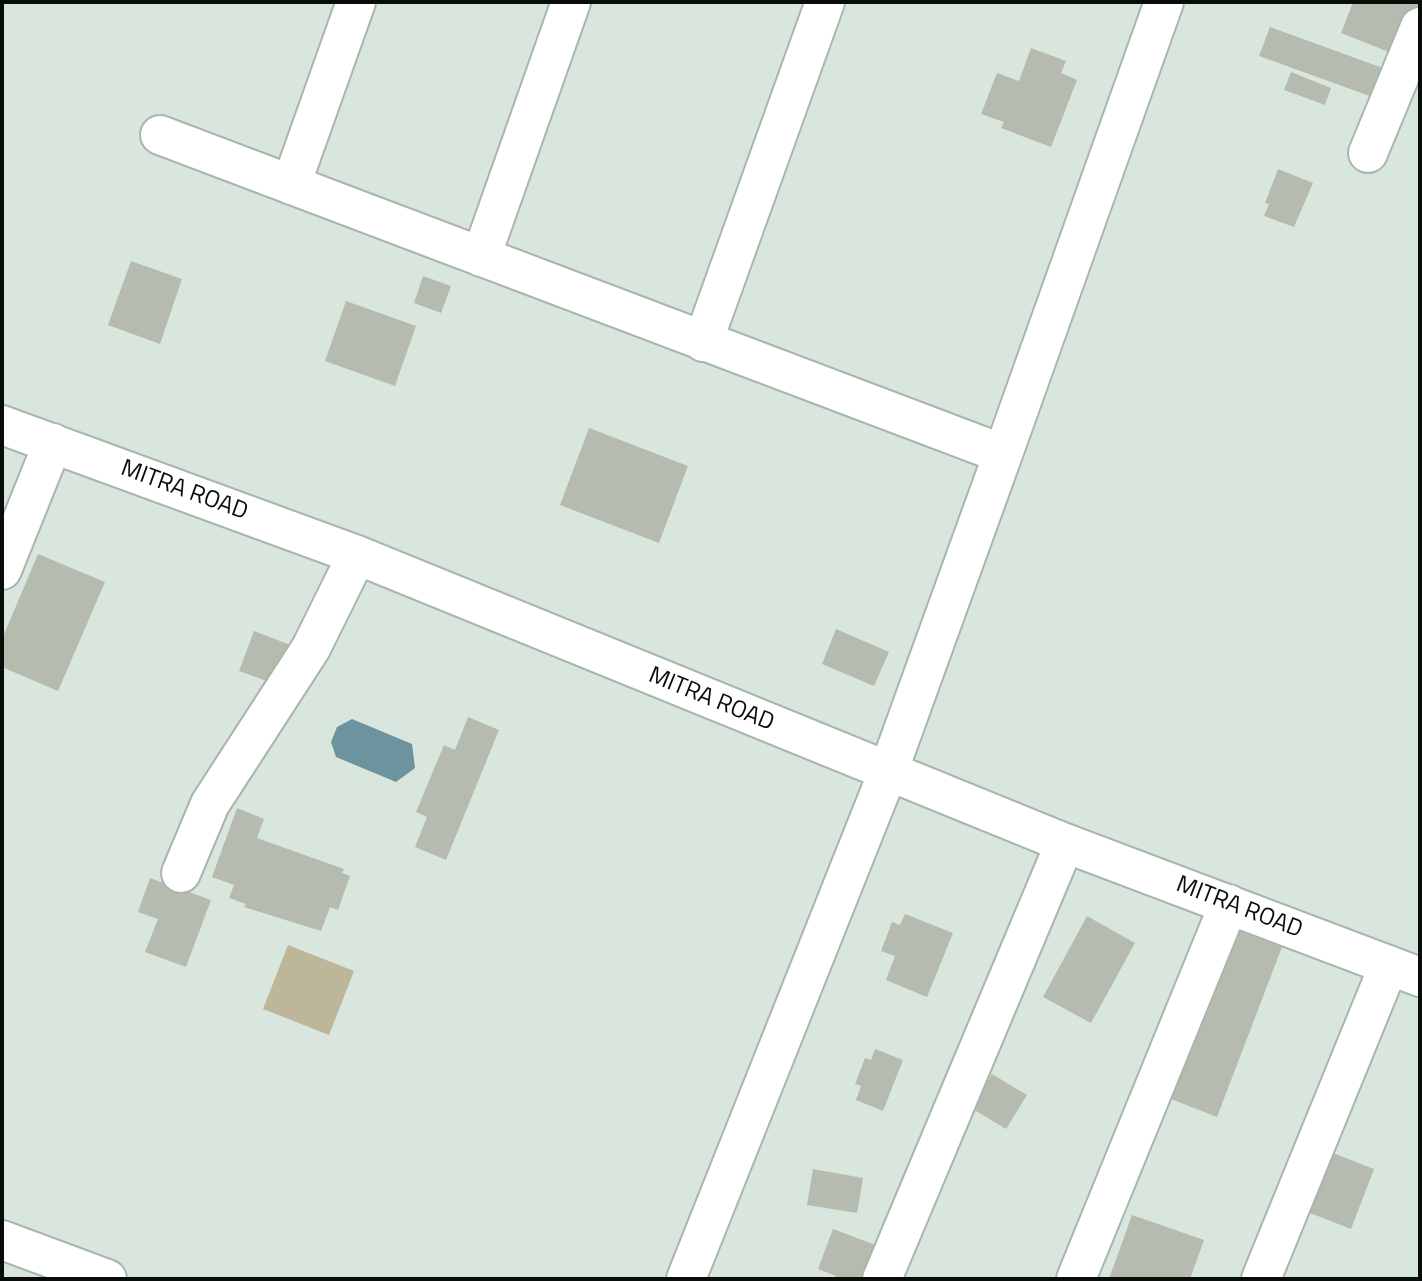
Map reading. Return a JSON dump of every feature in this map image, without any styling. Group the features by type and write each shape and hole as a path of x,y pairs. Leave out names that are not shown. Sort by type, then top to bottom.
{"street":[{"path":"291,185 356,2"},
{"path":"481,257 571,2"},
{"path":"703,342 825,2"},
{"path":"687,1279 888,772 1164,2"},
{"path":"1368,153 1420,27"},
{"path":"160,135 1003,454"},
{"name":"MITRA ROAD","path":"2,425 357,555 1065,843 1405,971"},
{"path":"2,570 53,443"},
{"path":"181,873 210,804 311,648 357,555"},
{"path":"882,1279 1065,843"},
{"path":"1076,1279 1229,904"},
{"path":"1261,1279 1405,971"},
{"path":"6,1253 107,1279"}],"shaded area":[{"path":"288,945 354,971 329,1035 263,1009"}],"water":[{"path":"352,719 412,744 415,768 396,782 336,757 331,742 337,727"}],"building":[{"path":"1353,2 1413,2 1420,5 1399,56 1341,33"},
{"path":"1270,27 1391,71 1381,100 1259,56"},
{"path":"1031,48 1066,61 1061,73 1077,80 1051,147 1001,128 1004,122 981,114 997,73 1019,81"},
{"path":"1291,72 1331,88 1325,105 1284,90"},
{"path":"1278,169 1313,183 1294,227 1264,216 1269,204 1265,203"},
{"path":"131,261 182,279 160,344 108,325"},
{"path":"423,276 451,286 441,313 414,303"},
{"path":"346,301 416,326 395,386 325,361"},
{"path":"589,428 688,466 659,543 560,505"},
{"path":"38,554 105,582 58,691 2,667 2,639"},
{"path":"836,629 889,652 874,686 822,664"},
{"path":"254,631 293,646 278,685 239,671"},
{"path":"468,717 499,730 446,860 415,847 427,817 416,812 444,745 455,750"},
{"path":"237,808 264,819 257,838 344,869 342,873 350,876 338,910 330,907 321,931 244,907 246,904 229,898 234,885 212,877"},
{"path":"150,878 211,900 186,967 145,952 158,919 138,912"},
{"path":"905,914 953,933 927,997 886,980 895,956 881,951 892,922 900,925"},
{"path":"1087,916 1135,943 1091,1023 1043,997"},
{"path":"1223,925 1282,947 1217,1117 1158,1094"},
{"path":"875,1049 903,1060 883,1111 856,1100 861,1086 855,1084 865,1058 871,1060"},
{"path":"992,1074 1027,1095 1006,1129 971,1108"},
{"path":"1333,1153 1374,1169 1351,1229 1310,1213"},
{"path":"813,1169 863,1178 857,1213 807,1205"},
{"path":"1132,1215 1204,1240 1190,1279 1109,1279"},
{"path":"833,1229 878,1246 865,1279 834,1279 836,1276 818,1269"}]}
